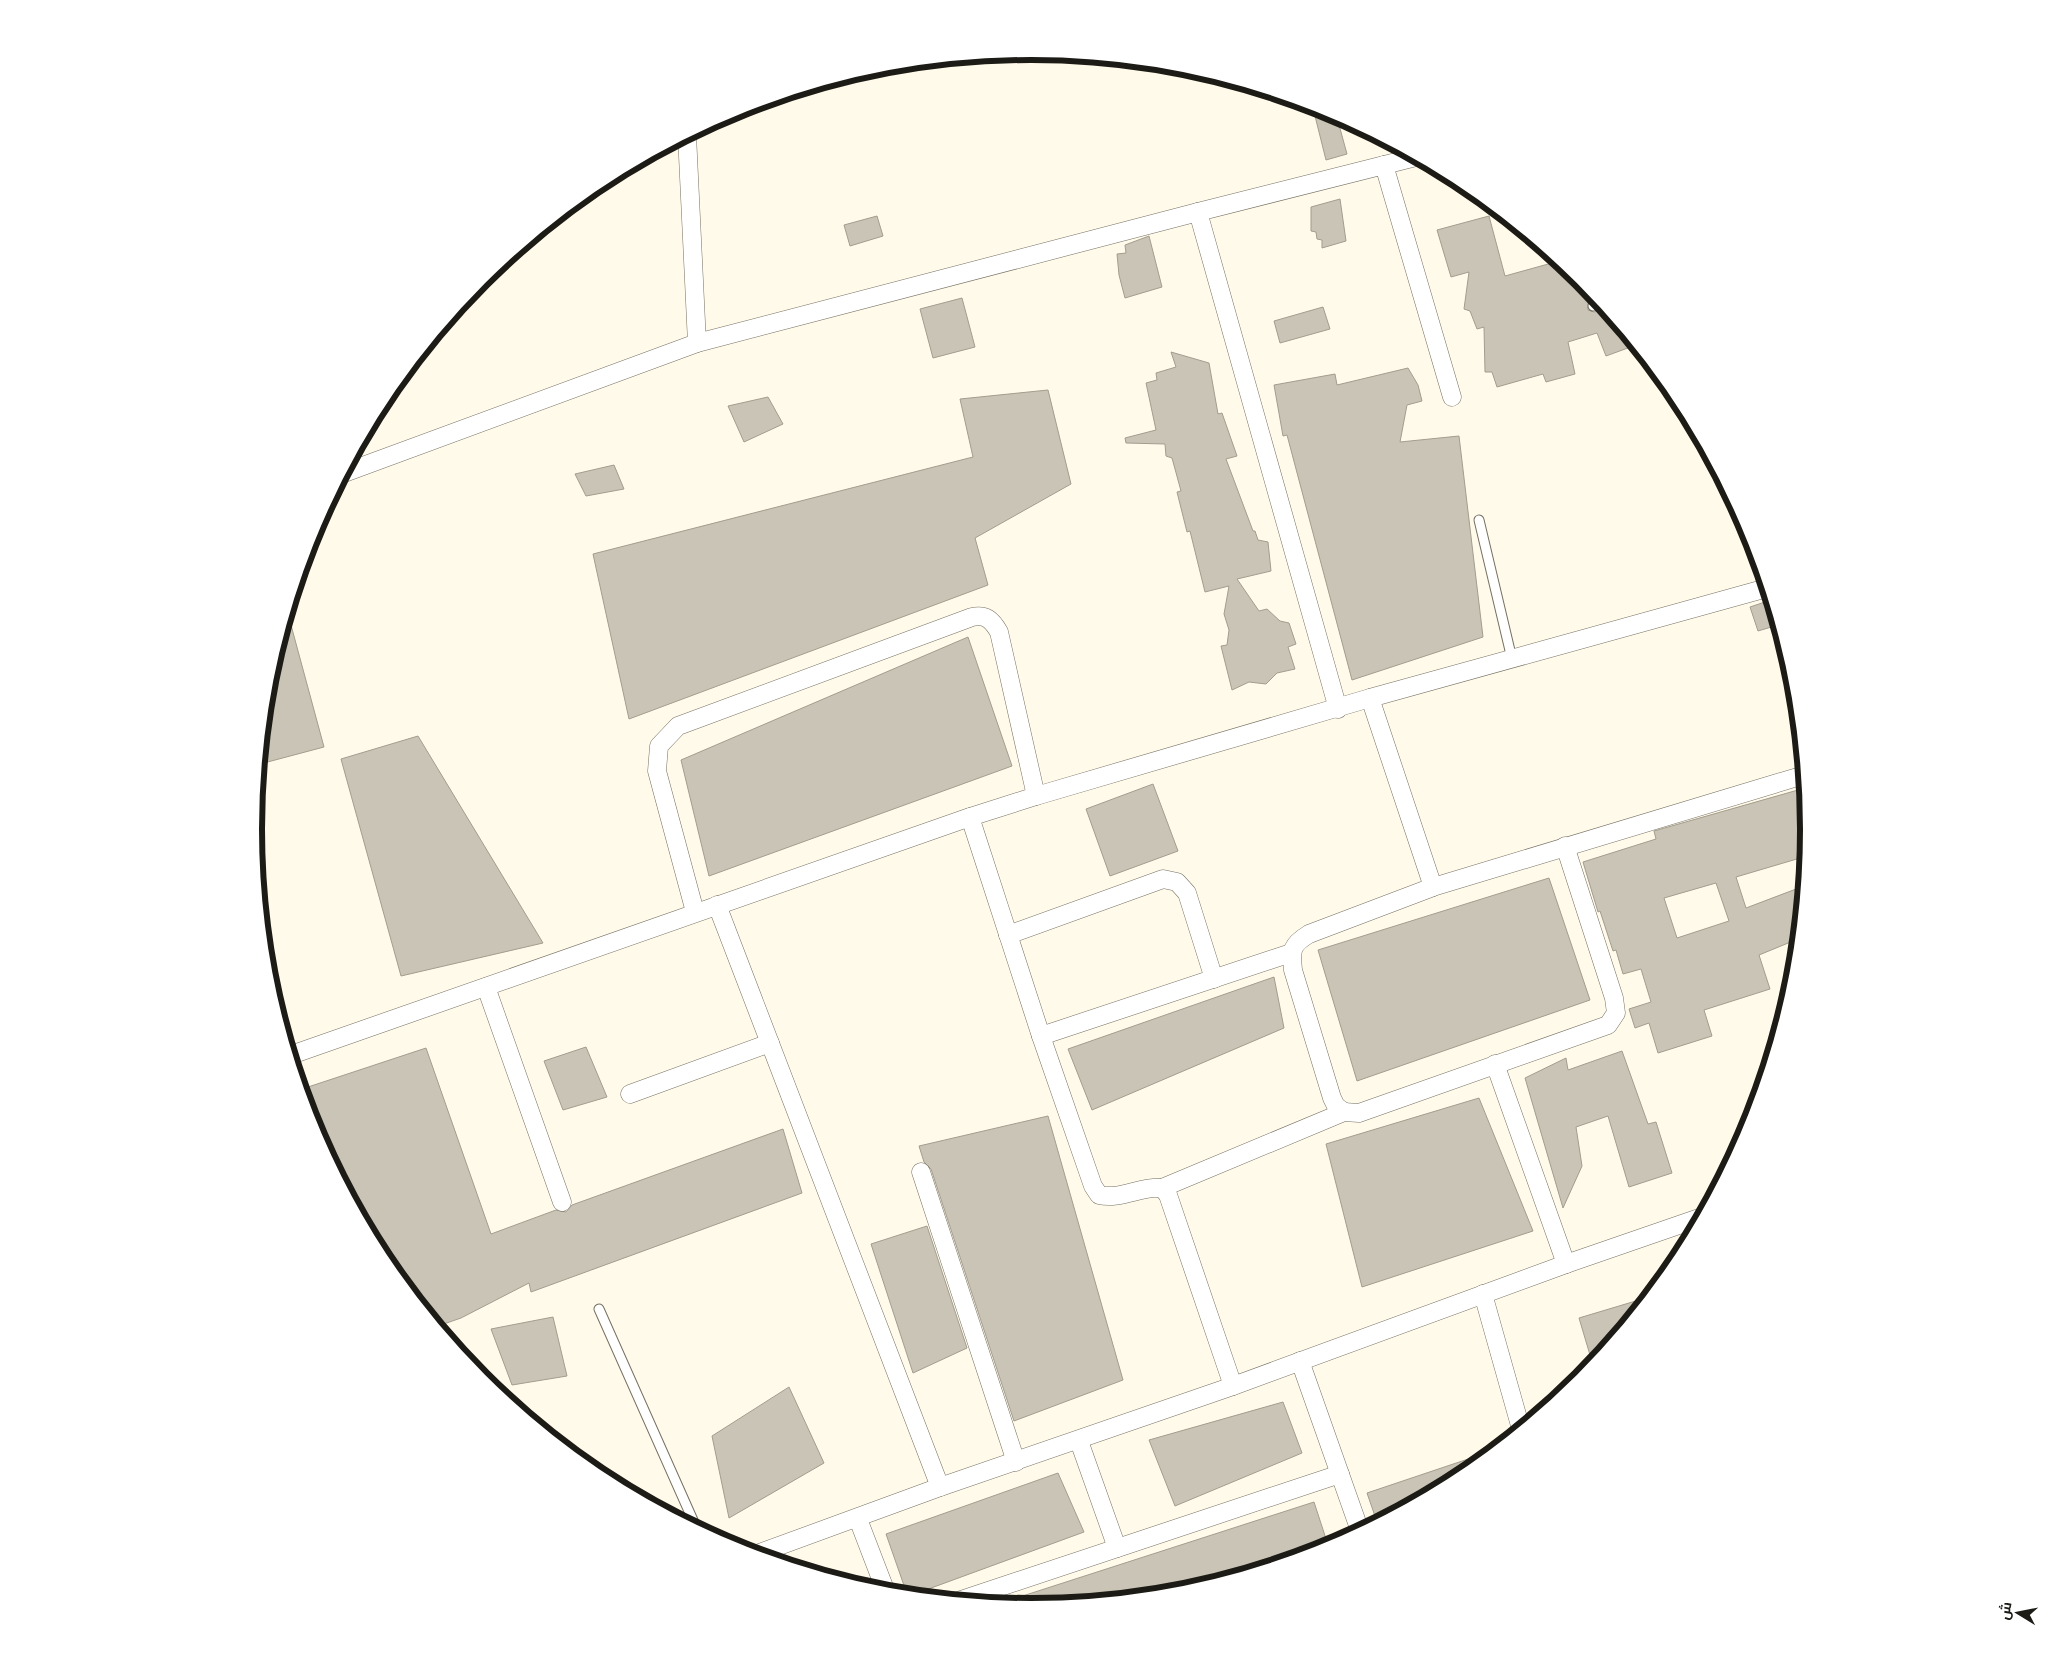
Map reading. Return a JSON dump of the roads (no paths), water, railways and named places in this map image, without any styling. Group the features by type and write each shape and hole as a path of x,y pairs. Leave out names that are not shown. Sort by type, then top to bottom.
{"street":[{"path":"687,141 697,343"},
{"path":"352,470 697,343 1408,159"},
{"path":"1384,165 1452,397"},
{"path":"1198,212 1338,709"},
{"path":"296,1053 695,912 1036,796 1338,709 1370,698 1762,589"},
{"path":"695,912 657,771 659,746 678,726 972,617 982,615 992,621 999,632 1036,796"},
{"path":"1370,698 1433,887"},
{"path":"1344,1112 1336,1106 1332,1098 1293,970 1292,953 1297,941 1309,934 1433,887 1799,776"},
{"path":"970,817 1041,1036 1093,1186 1099,1195 1110,1198 1152,1187 1162,1188 1344,1112 1359,1113 1608,1025 1616,1013 1614,998 1565,846"},
{"path":"1008,935 1164,879 1177,882 1187,893 1214,978"},
{"path":"717,905 940,1487"},
{"path":"1041,1036 1292,953"},
{"path":"486,987 562,1202"},
{"path":"630,1094 770,1043"},
{"path":"1495,1064 1566,1264"},
{"path":"921,1172 1016,1462"},
{"path":"1162,1188 1168,1195 1234,1386"},
{"path":"767,1551 858,1519 940,1487 1079,1441 1234,1386 1694,1219"},
{"path":"1483,1294 1519,1423"},
{"path":"1300,1361 1358,1525"},
{"path":"1079,1441 1117,1548"},
{"path":"975,1595 1340,1474"},
{"path":"858,1519 883,1583"}],"lane":[{"path":"1479,520 1512,659"},
{"path":"599,1309 693,1520"}]}
